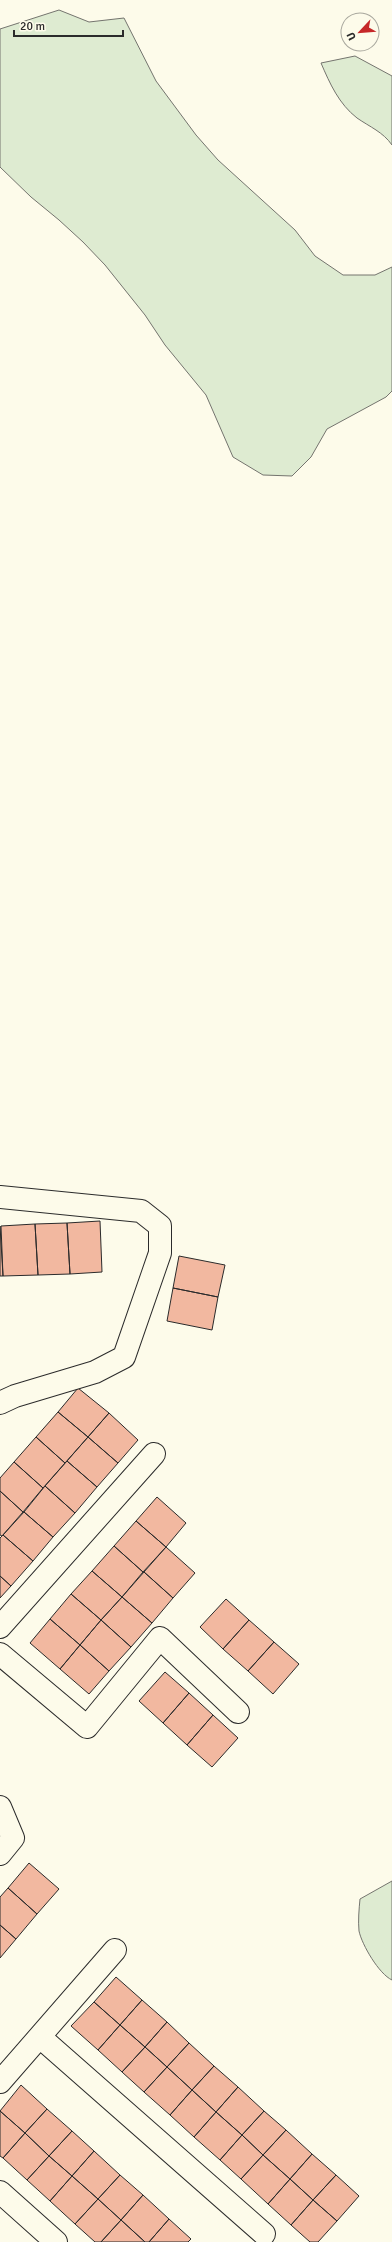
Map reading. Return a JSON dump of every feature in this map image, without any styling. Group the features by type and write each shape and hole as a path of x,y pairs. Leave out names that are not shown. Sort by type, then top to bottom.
{"street":[{"path":"0,1197 141,1211 160,1226 160,1253 124,1357 95,1372 15,1396 0,1403"},
{"path":"0,1627 154,1454"},
{"path":"0,1654 87,1727 160,1638 238,1712"},
{"path":"0,1807 13,1838 0,1854"},
{"path":"0,2082 115,1950"},
{"path":"40,2037 264,2234"},
{"path":"0,2192 56,2242"}],"green space":[{"path":"59,10 89,22 124,18 156,81 196,135 218,160 295,230 315,256 343,275 375,275 392,267 392,391 386,397 327,429 311,457 292,476 263,475 233,457 206,395 165,345 145,315 105,265 83,242 31,197 0,167 0,29"},
{"path":"355,56 392,76 392,145 380,133 357,118 345,106 332,86 321,63"},
{"path":"392,1881 392,1980 382,1972 367,1951 359,1931 359,1911 360,1899"}],"building":[{"path":"100,1221 102,1272 70,1274 67,1223"},
{"path":"67,1223 70,1274 38,1275 35,1224"},
{"path":"35,1224 38,1275 3,1276 1,1226"},
{"path":"0,1226 3,1276 0,1276"},
{"path":"179,1256 225,1265 218,1297 173,1288"},
{"path":"173,1288 218,1297 212,1330 167,1321"},
{"path":"78,1388 109,1413 88,1437 58,1412"},
{"path":"58,1412 88,1437 65,1463 36,1437"},
{"path":"109,1413 138,1440 118,1463 88,1437"},
{"path":"36,1437 65,1463 43,1488 14,1462"},
{"path":"88,1437 118,1463 97,1487 67,1461"},
{"path":"67,1461 97,1487 75,1513 45,1486"},
{"path":"14,1462 43,1488 23,1512 0,1491 0,1478"},
{"path":"45,1486 75,1513 53,1537 24,1512"},
{"path":"0,1491 23,1512 2,1536 0,1535"},
{"path":"157,1497 186,1523 166,1547 136,1521"},
{"path":"24,1512 53,1537 33,1561 3,1535"},
{"path":"136,1521 166,1547 143,1572 114,1546"},
{"path":"3,1535 33,1561 11,1586 0,1576 0,1538"},
{"path":"114,1546 143,1572 122,1597 92,1571"},
{"path":"166,1547 195,1573 173,1598 144,1572"},
{"path":"92,1571 122,1597 101,1620 71,1594"},
{"path":"144,1572 173,1598 152,1623 122,1597"},
{"path":"0,1576 11,1586 0,1598"},
{"path":"71,1594 101,1620 80,1645 50,1619"},
{"path":"122,1597 152,1623 131,1647 101,1620"},
{"path":"226,1599 249,1620 223,1649 200,1627"},
{"path":"50,1619 80,1645 60,1669 30,1643"},
{"path":"101,1620 131,1647 109,1671 80,1645"},
{"path":"249,1620 274,1642 248,1671 223,1649"},
{"path":"274,1642 299,1664 273,1694 248,1671"},
{"path":"80,1645 109,1671 89,1694 60,1669"},
{"path":"165,1672 189,1693 163,1723 139,1701"},
{"path":"189,1693 213,1715 187,1745 163,1723"},
{"path":"213,1715 238,1738 212,1767 187,1745"},
{"path":"29,1863 59,1889 37,1914 8,1888"},
{"path":"8,1888 37,1914 16,1939 0,1925 0,1897"},
{"path":"0,1925 16,1939 0,1958"},
{"path":"116,1977 142,2000 120,2025 94,2002"},
{"path":"142,2000 167,2022 145,2047 120,2025"},
{"path":"94,2002 120,2025 98,2050 71,2026"},
{"path":"167,2022 189,2043 167,2067 145,2047"},
{"path":"120,2025 145,2047 122,2072 98,2050"},
{"path":"189,2043 214,2066 192,2090 167,2067"},
{"path":"145,2047 167,2067 144,2092 122,2072"},
{"path":"214,2066 238,2087 216,2112 192,2090"},
{"path":"167,2067 192,2090 170,2115 144,2092"},
{"path":"21,2085 47,2109 25,2133 0,2111"},
{"path":"238,2087 264,2111 242,2135 216,2112"},
{"path":"192,2090 216,2112 194,2137 170,2115"},
{"path":"47,2109 72,2131 49,2156 25,2133"},
{"path":"0,2111 25,2133 3,2158 0,2156"},
{"path":"264,2111 286,2130 263,2155 242,2135"},
{"path":"216,2112 242,2135 220,2160 194,2137"},
{"path":"286,2130 312,2154 290,2179 263,2155"},
{"path":"72,2131 94,2151 72,2176 49,2156"},
{"path":"25,2133 49,2156 27,2180 3,2158"},
{"path":"242,2135 263,2155 241,2179 220,2160"},
{"path":"94,2151 120,2175 98,2199 72,2176"},
{"path":"312,2154 336,2175 313,2200 290,2179"},
{"path":"263,2155 290,2179 268,2204 241,2179"},
{"path":"49,2156 72,2176 50,2201 27,2180"},
{"path":"120,2175 143,2195 121,2220 98,2199"},
{"path":"336,2175 359,2196 337,2221 313,2200"},
{"path":"72,2176 98,2199 75,2224 50,2201"},
{"path":"290,2179 313,2200 291,2225 268,2204"},
{"path":"143,2195 169,2219 149,2242 145,2242 121,2220"},
{"path":"98,2199 121,2220 101,2242 95,2242 75,2224"},
{"path":"313,2200 337,2221 318,2242 310,2242 291,2225"},
{"path":"169,2219 191,2239 188,2242 149,2242"},
{"path":"121,2220 145,2242 101,2242"}]}
